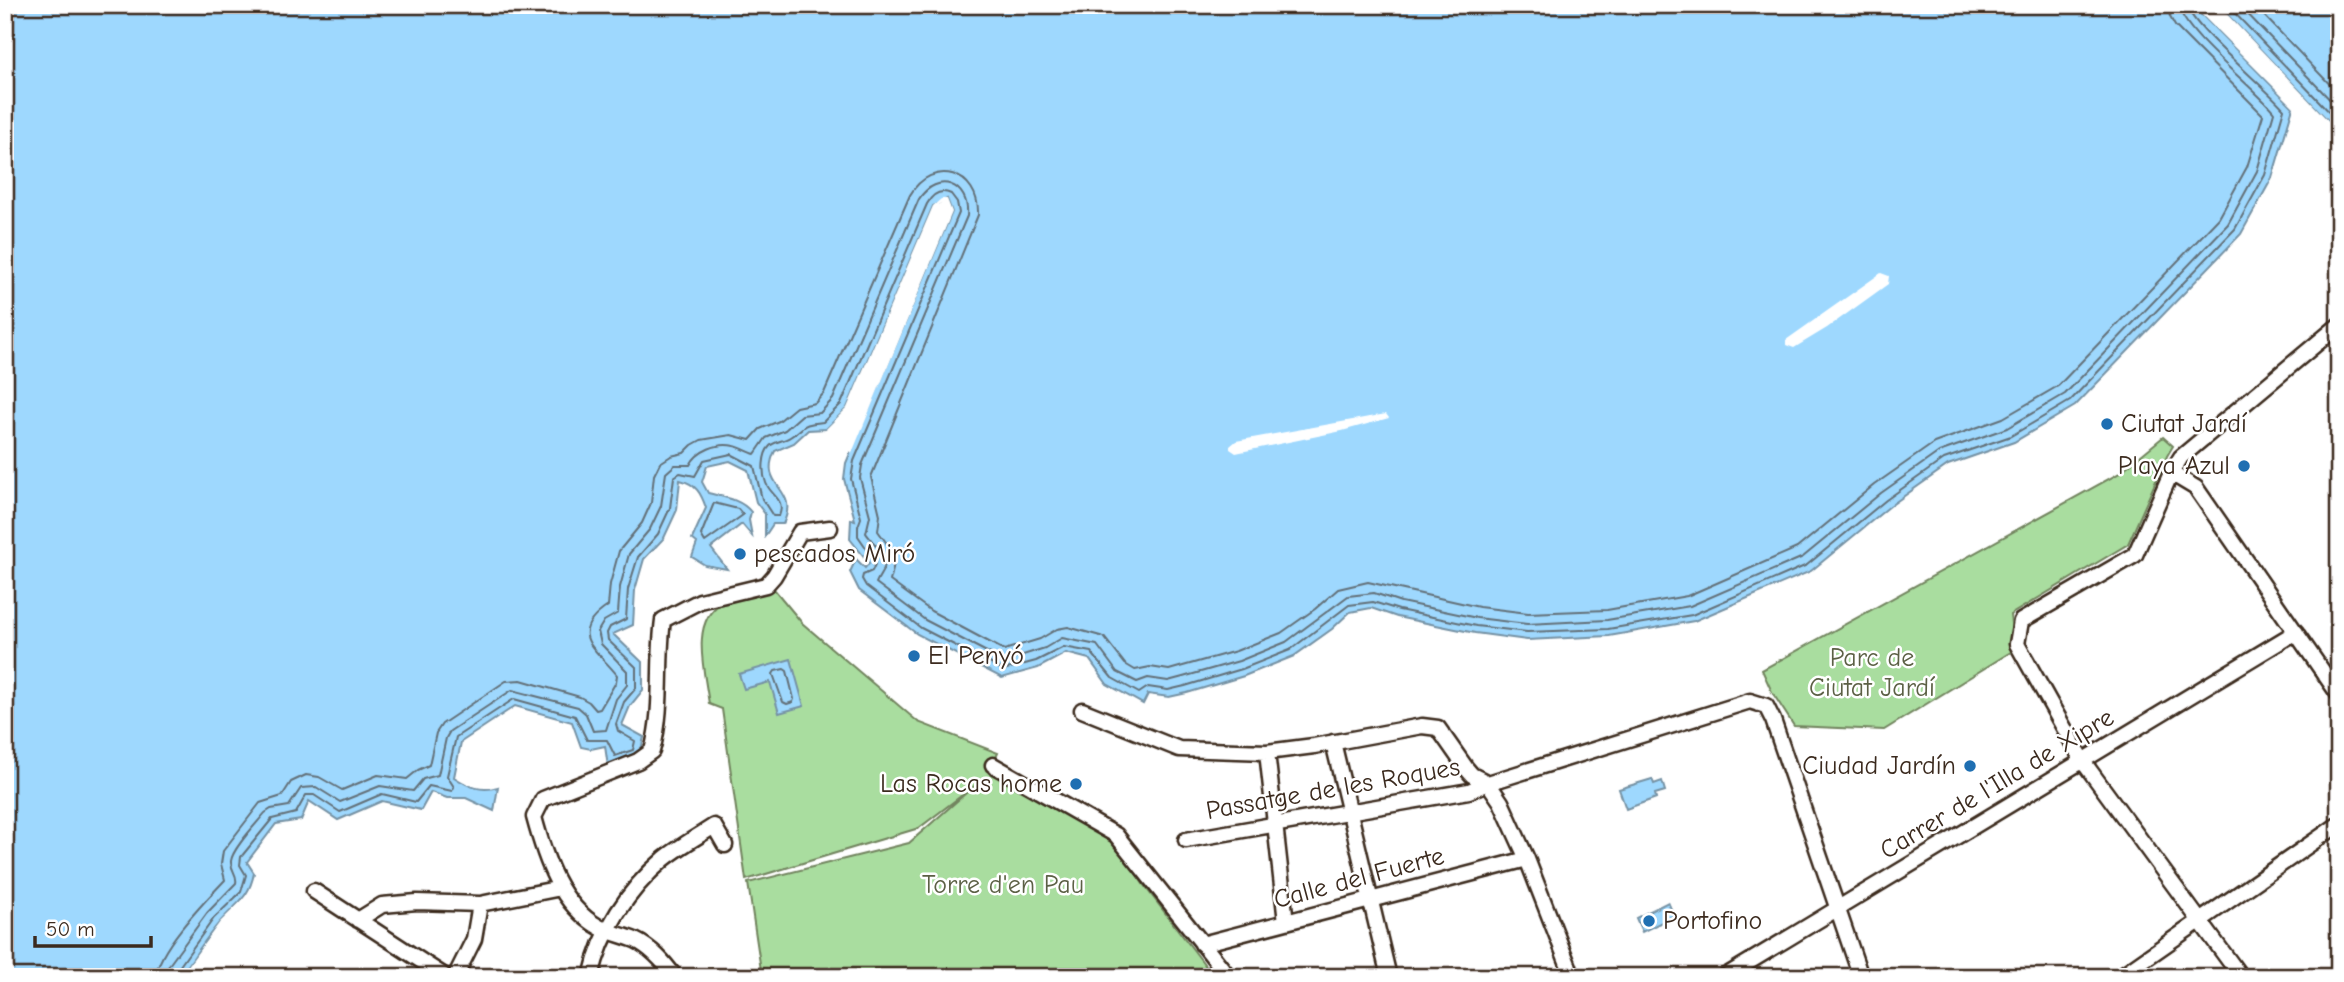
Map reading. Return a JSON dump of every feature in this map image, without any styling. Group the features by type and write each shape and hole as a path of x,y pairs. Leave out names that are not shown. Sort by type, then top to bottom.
{"street":[{"path":"2241,977 2082,760 2017,644 2021,621 2135,555 2171,473 2181,457 2339,326"},
{"path":"2171,473 2196,488 2339,695"},
{"path":"675,977 653,951 581,915 561,888 550,865 534,817 543,799 638,761 652,751 661,705 660,642 663,620 700,601 766,585 800,532 830,528"},
{"name":"Carrer de l'Illa de Xipre","path":"1724,977 2296,632"},
{"name":"Passatge de les Roques","path":"1186,840 1469,791 1750,701 1766,706 1773,719 1838,909"},
{"path":"1082,710 1178,749 1268,759 1333,741 1422,726 1438,728 1466,768 1472,775 1488,783 1501,802 1527,859 1573,977"},
{"path":"1333,741 1389,977"},
{"path":"1268,759 1286,922"},
{"path":"993,765 1116,835 1229,977"},
{"path":"2119,977 2339,824"},
{"path":"591,977 607,930 634,888 665,858 713,826 724,845"},
{"name":"Calle del Fuerte","path":"1202,944 1527,859"},
{"path":"358,920 382,905 417,902 480,904 561,888"},
{"path":"314,891 446,977"},
{"path":"455,977 474,939 480,904"},
{"path":"1838,909 1861,977"}],"green space":[{"name":"Parc de Ciutat Jardí","path":"2163,437 2173,446 2128,544 2010,615 2014,650 1884,730 1794,726 1772,692 1762,670 2118,474"},
{"name":"Torre d'en Pau","path":"774,589 802,623 918,722 998,753 989,773 1113,838 1143,884 1214,977 762,977 748,883 909,843 974,786 919,828 746,880 722,709 709,704 702,635 705,622 712,611 722,603"}],"water":[{"path":"5,5 2192,5 2293,107 2272,178 2241,234 2075,406 2014,442 1948,465 1890,506 1811,571 1694,621 1609,636 1527,640 1475,633 1397,617 1371,608 1350,612 1332,629 1294,656 1244,676 1187,693 1169,697 1148,694 1143,704 1107,684 1089,659 1066,653 1038,668 1002,678 917,634 859,590 850,572 856,559 865,568 869,563 850,539 851,519 855,520 844,479 846,463 952,212 947,199 933,206 847,408 826,429 808,430 794,443 775,451 771,473 787,502 783,524 773,524 765,536 765,514 756,502 748,470 730,461 707,466 702,482 708,493 731,499 747,508 751,512 749,520 752,536 742,524 711,548 727,569 705,565 692,557 697,543 692,539 706,508 697,490 680,480 677,510 664,538 644,559 635,590 633,625 613,634 643,663 643,690 630,706 622,725 644,737 640,755 608,767 605,746 591,749 581,747 572,722 515,706 461,742 454,777 475,788 498,787 494,811 466,798 447,798 431,792 421,810 382,801 338,820 309,801 301,820 276,824 247,862 254,873 249,889 180,977 5,977"},
{"path":"2218,5 2339,5 2339,132"},
{"path":"791,659 804,706 779,713 770,682 744,689 739,674"},
{"path":"1652,779 1654,784 1662,781 1665,791 1655,794 1656,798 1626,809 1619,789"},
{"path":"1668,902 1674,916 1642,932 1636,918"}],"pier":[{"path":"2192,5 2197,5 2295,104 2296,109"},
{"path":"2214,5 2218,5 2339,135"},
{"path":"941,199 947,199 952,212 852,453 849,450 949,211 945,203 936,208 850,409 828,432 826,429 847,408 933,206"},
{"path":"1881,273 1889,276 1888,284 1794,348 1786,345 1786,340"},
{"path":"1386,414 1389,418 1342,431 1236,453 1230,449 1236,441"},
{"path":"251,888 254,890 249,898 223,924 185,977 180,977 220,922 247,896"}],"place":[{"name":"Ciutat Jardí","path":"2107,424"},
{"name":"Playa Azul","path":"2244,466"},
{"name":"pescados Miró","path":"740,554"},
{"name":"El Penyó","path":"914,656"},
{"name":"Ciudad Jardín","path":"1970,766"},
{"name":"Las Rocas home","path":"1076,784"},
{"name":"Portofino","path":"1649,921"}]}
